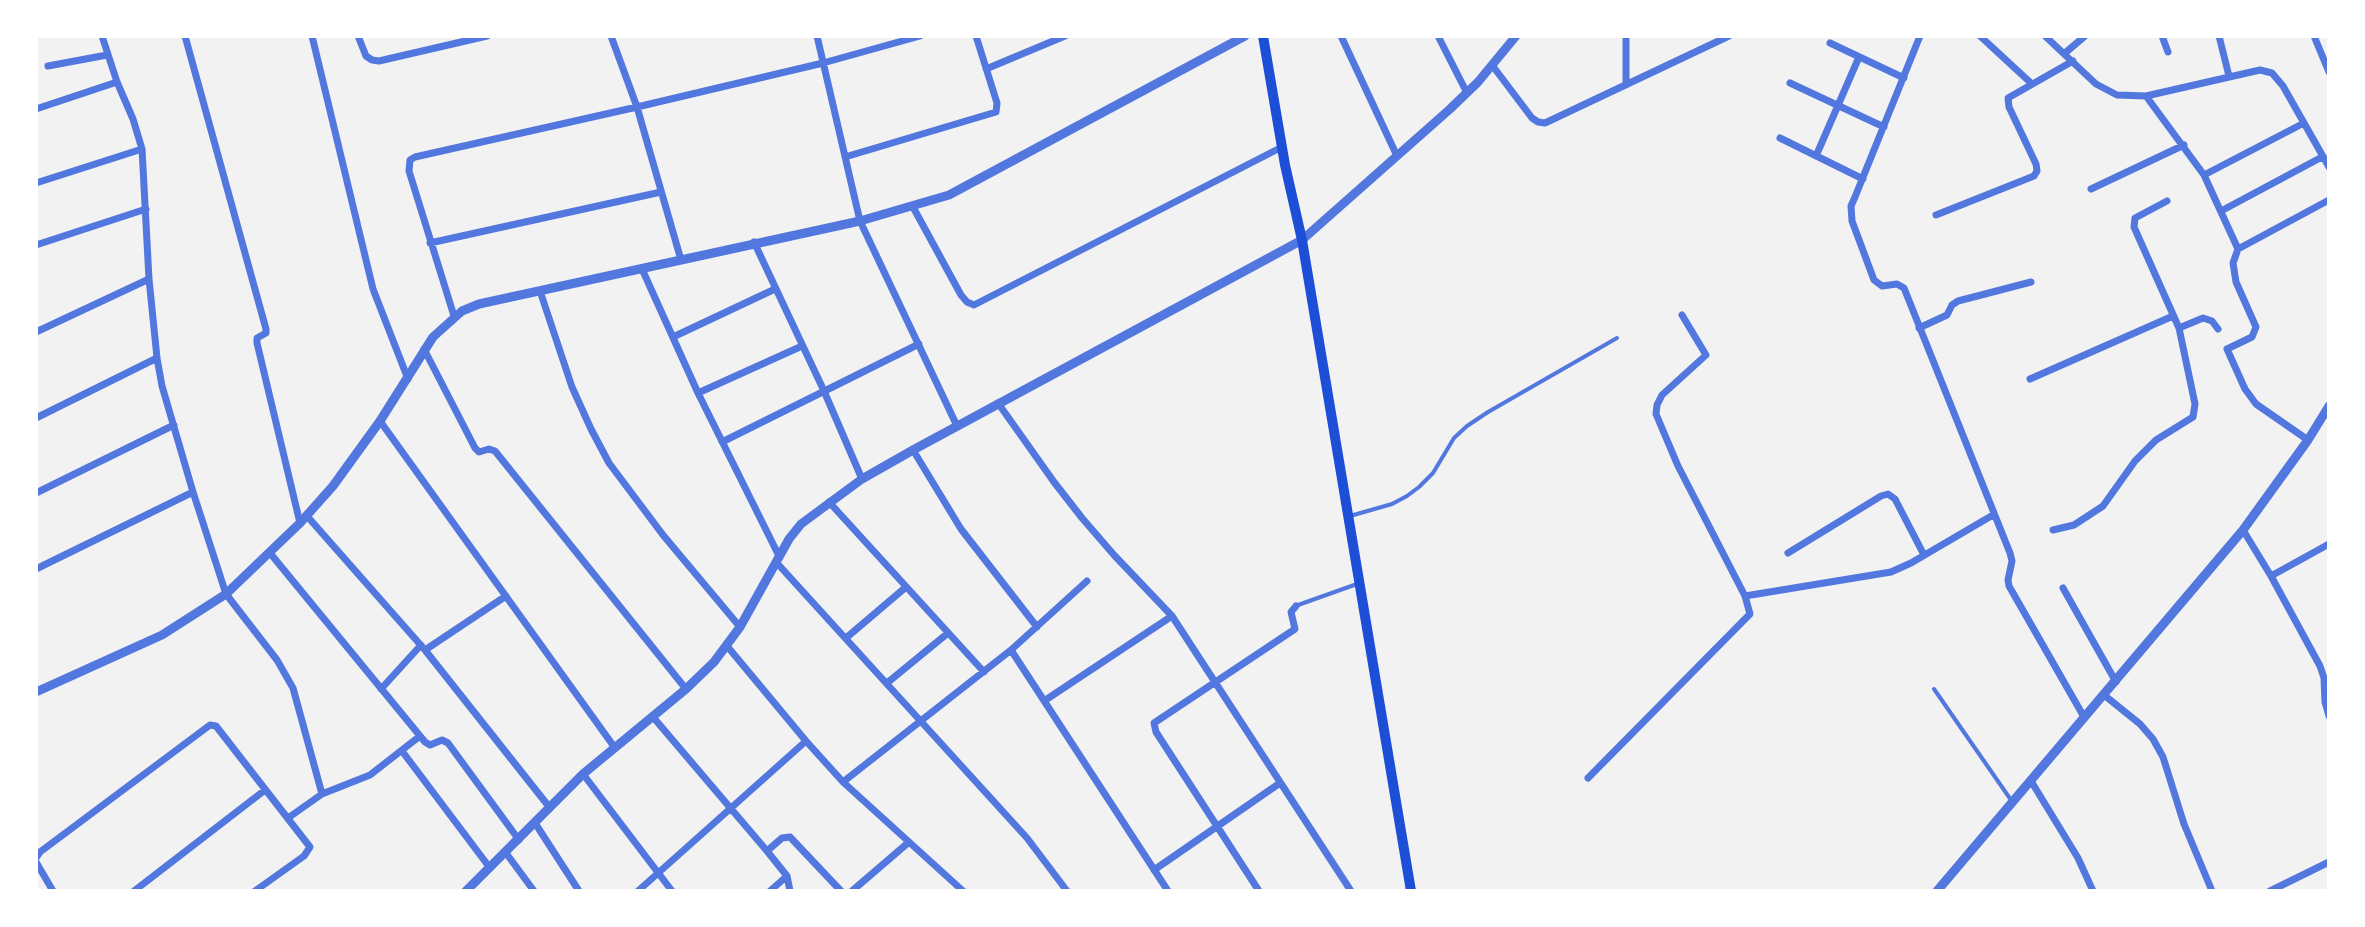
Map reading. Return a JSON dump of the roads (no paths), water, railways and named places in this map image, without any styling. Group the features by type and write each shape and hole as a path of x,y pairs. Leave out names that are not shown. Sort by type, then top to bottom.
{"main road":[{"path":"1263,36 1302,240 1409,890"}],"street":[{"path":"102,36 142,149 149,279 162,386 226,594 277,660 293,688 322,794"},
{"path":"185,36 266,329 266,333 257,338 257,343 304,520 423,647 550,808"},
{"path":"312,36 373,289 408,379"},
{"path":"358,36 366,56 379,61 487,36"},
{"path":"611,36 637,107 681,260"},
{"path":"817,36 860,221 957,426"},
{"path":"454,316 409,171 410,160 823,63 920,36"},
{"path":"845,157 996,112 997,103 976,36"},
{"path":"986,69 1065,36"},
{"path":"36,692 162,635 226,594 304,520 333,486 408,379 424,349 454,316 479,304 860,221 949,195 1245,36"},
{"path":"1341,36 1397,156"},
{"path":"1438,36 1467,93"},
{"path":"466,891 583,774 714,662 740,627 801,524 862,479 913,450 1302,240 1467,93 1516,36"},
{"path":"1626,36 1626,85"},
{"path":"1492,65 1532,118 1545,123 1729,36"},
{"path":"1920,36 1851,206 1851,214 1874,280 1882,286 1901,285 2012,561 2009,586 2084,717"},
{"path":"1980,36 2032,84"},
{"path":"2045,36 2096,84 2117,95 2146,96 2260,70 2272,73 2283,86 2329,167"},
{"path":"2065,53 2085,36"},
{"path":"2162,36 2168,52"},
{"path":"2219,36 2229,76"},
{"path":"2314,36 2329,72"},
{"path":"1830,43 1904,78"},
{"path":"48,66 107,55"},
{"path":"1816,156 1859,57"},
{"path":"1936,215 2034,176 2036,164 2007,103 2012,94 2073,61"},
{"path":"36,109 117,82"},
{"path":"1790,83 1884,127"},
{"path":"2146,96 2204,175 2238,249"},
{"path":"2204,175 2304,123"},
{"path":"1780,138 1863,179"},
{"path":"2091,189 2184,145"},
{"path":"913,207 961,295 974,305 1282,147"},
{"path":"36,183 142,149"},
{"path":"2221,211 2322,157"},
{"path":"430,243 661,192"},
{"path":"2308,440 2251,399 2225,345 2252,337 2256,327 2236,282 2233,263 2238,249 2329,200"},
{"path":"2053,530 2074,525 2103,506 2135,461 2156,440 2193,417 2195,404 2179,328 2134,227 2135,218 2167,201"},
{"path":"36,245 146,209"},
{"path":"754,242 862,479"},
{"path":"642,269 778,559 1027,838 1067,891"},
{"path":"36,332 149,279"},
{"path":"1919,328 1947,315 1958,301 2031,282"},
{"path":"673,337 775,289"},
{"path":"540,291 572,387 609,463 663,535 740,627"},
{"path":"1588,778 1750,614 1745,596 1678,466 1656,414 1662,395 1706,355 1682,315"},
{"path":"2030,379 2173,316"},
{"path":"2179,328 2203,318 2212,321 2218,329"},
{"path":"722,442 919,344"},
{"path":"698,393 802,346"},
{"path":"424,349 475,448 479,452 495,451 686,689"},
{"path":"36,418 157,358"},
{"path":"998,403 1082,518 1172,616 1351,891"},
{"path":"1937,891 2243,530 2329,406"},
{"path":"380,421 615,748"},
{"path":"36,493 174,425"},
{"path":"913,450 961,529 1037,627"},
{"path":"36,569 193,492"},
{"path":"1788,553 1888,494 1895,499 1924,555"},
{"path":"829,502 984,672"},
{"path":"1745,596 1891,572 1993,515"},
{"path":"2243,530 2320,666 2329,716"},
{"path":"2271,576 2329,544"},
{"path":"270,553 420,736 430,745 442,740 448,743 519,840"},
{"path":"843,782 1011,650 1087,581"},
{"path":"846,638 906,587"},
{"path":"2063,588 2116,682"},
{"path":"381,689 423,647 506,596"},
{"path":"1259,891 1154,723 1295,629 1291,612 1296,606"},
{"path":"1044,701 1172,616"},
{"path":"887,683 948,633"},
{"path":"727,646 843,782 963,891"},
{"path":"1011,650 1168,891"},
{"path":"2104,695 2140,724 2163,757 2184,824 2212,891"},
{"path":"653,717 787,876 790,891"},
{"path":"53,891 40,873 36,860 40,852 210,725 216,726 310,847 308,852 255,891"},
{"path":"288,818 322,794 370,775 420,736"},
{"path":"638,891 806,741"},
{"path":"402,751 490,868"},
{"path":"583,774 672,891"},
{"path":"2031,781 2078,858 2093,891"},
{"path":"1154,870 1280,783"},
{"path":"134,891 265,790"},
{"path":"535,823 579,891"},
{"path":"767,851 782,838 790,837 841,891"},
{"path":"852,891 909,842"},
{"path":"506,853 534,891"},
{"path":"2270,891 2329,862"},
{"path":"770,891 787,876"}],"lane":[{"path":"1348,517 1392,504 1407,496 1433,473 1454,438 1467,426 1617,338"},
{"path":"1296,606 1359,583"},
{"path":"1934,689 2013,802"}]}
